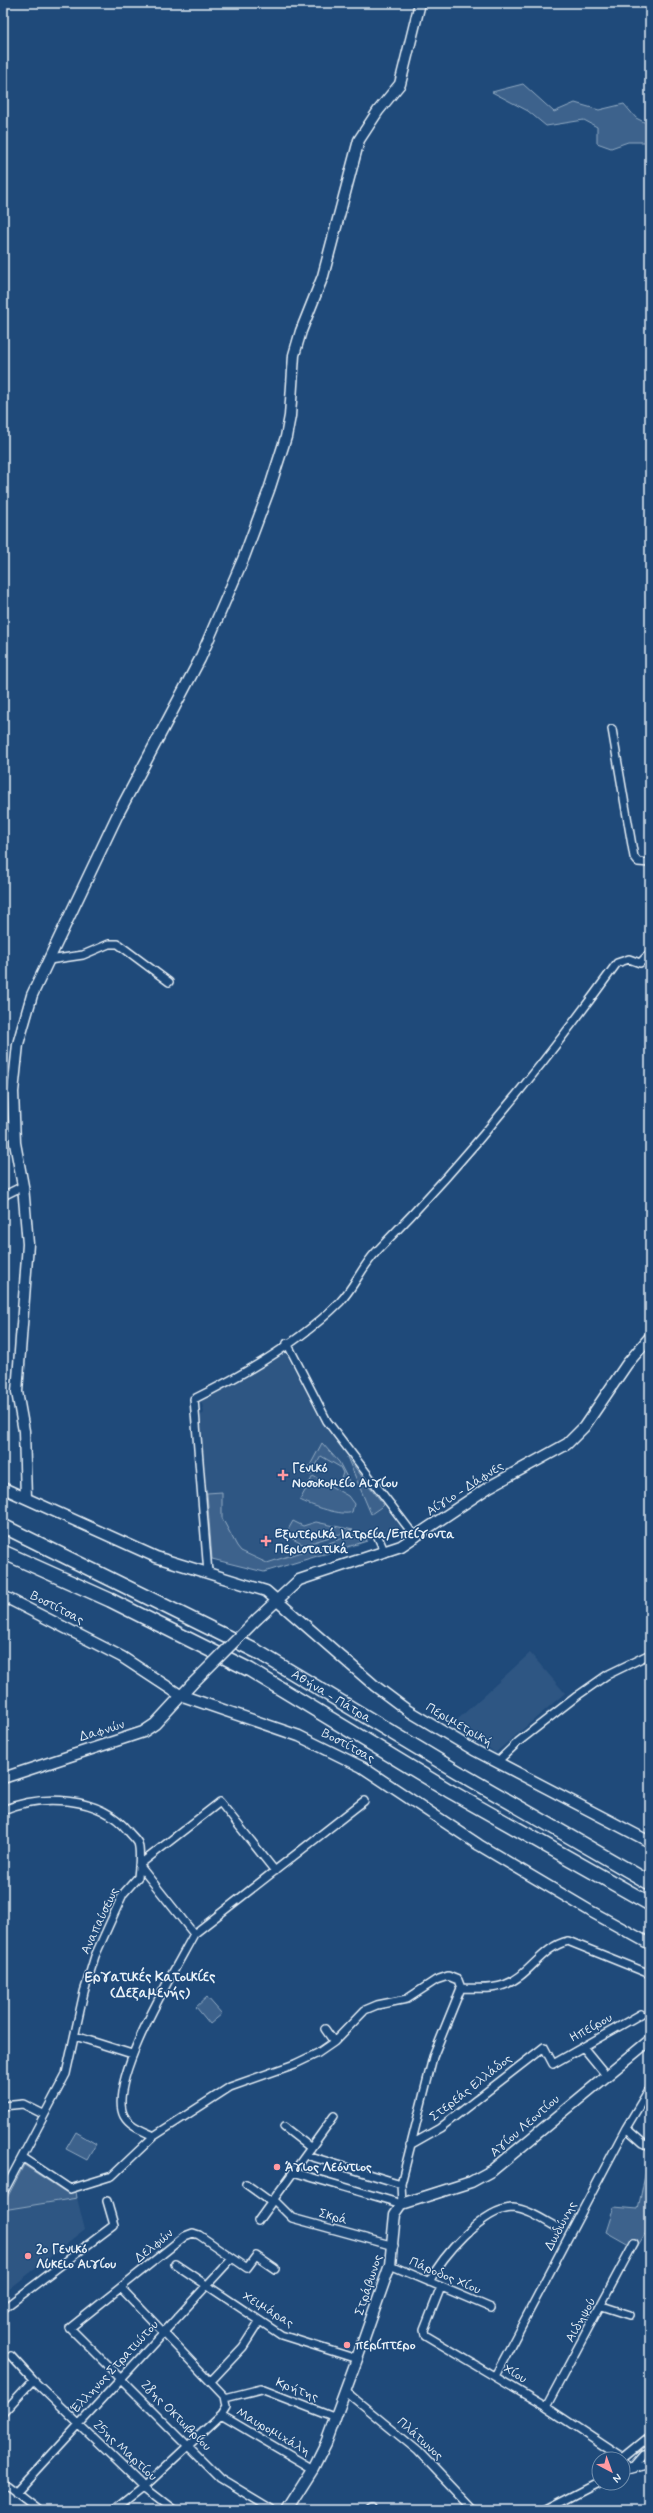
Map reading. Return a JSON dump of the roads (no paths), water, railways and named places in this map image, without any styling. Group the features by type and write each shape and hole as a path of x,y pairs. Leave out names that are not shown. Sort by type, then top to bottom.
{"highway":[{"name":"Αθήνα - Πάτρα","path":"3,1526 258,1652 456,1771 650,1883"},
{"name":"Αθήνα - Πάτρα","path":"3,1552 110,1600 250,1670 448,1790 650,1904"}],"street":[{"path":"26,1498 24,1431 17,1392 28,1244 23,1186 15,1143 15,1066 18,1044 32,995 117,816 200,659 246,550 286,437 290,416 294,355 301,331 323,276 359,140 374,116 400,84 420,3"},
{"path":"612,729 634,857 638,862 650,863"},
{"path":"49,960 83,955 109,944 118,944 169,982"},
{"path":"208,1573 194,1399 237,1377 287,1343 338,1303 354,1284 373,1256 431,1198 508,1107 617,963 629,959 640,963 650,953"},
{"path":"3,1196 23,1186"},
{"name":"Αίγιο - Δάφνες","path":"192,1684 277,1599 299,1580 385,1553 416,1538 489,1487 570,1441 584,1427 627,1364 650,1337"},
{"path":"287,1343 327,1421 416,1538"},
{"name":"Περιμετρική","path":"3,1488 138,1550 208,1573 252,1585 277,1599 347,1662 401,1706 474,1750 498,1761 650,1842"},
{"path":"378,1537 385,1553"},
{"name":"Βοστίτσας","path":"3,1596 122,1657 180,1695 299,1736 362,1767 479,1845 649,1941"},
{"path":"498,1761 518,1742 577,1696 607,1675 650,1654"},
{"name":"Δαφνών","path":"3,1778 143,1732 154,1724 192,1684"},
{"name":"Αναπαύσεως","path":"3,1810 12,1806 60,1800 80,1803 111,1814 120,1820 138,1844 139,1865 138,1877 123,1894 95,1956 84,1992 66,2074 43,2114 3,2193"},
{"path":"154,2136 131,2124 122,2111 122,2091 132,2054 194,1934 364,1801"},
{"path":"194,1934 139,1865 220,1802 275,1870"},
{"path":"22,2157 70,2189 112,2176 154,2136 187,2112 230,2087 295,2064 334,2042 365,2010 377,2005 411,1998 441,1977 455,1978 458,1980 461,1988 494,1988 507,1984 521,1976 552,1947 568,1941 576,1942 650,1974"},
{"name":"Στράβωνος","path":"287,2510 313,2469 336,2418 358,2360 390,2265 394,2246 395,2214 402,2204 401,2184 410,2146 434,2057 461,1988"},
{"name":"Ηπείρου","path":"544,2047 553,2064 641,2014"},
{"path":"325,2029 334,2042"},
{"path":"75,2036 132,2054"},
{"name":"Αγίου Λεοντίου","path":"402,2204 486,2175 650,2040"},
{"path":"583,2046 606,2075"},
{"name":"Στερεάς Ελλάδος","path":"410,2146 440,2128 544,2047"},
{"name":"Δωδώνης","path":"495,2376 626,2128 650,2088"},
{"path":"3,2106 23,2104 43,2114"},
{"path":"258,2221 334,2116"},
{"path":"284,2127 311,2148"},
{"path":"626,2128 643,2143 650,2146"},
{"path":"306,2155 401,2184"},
{"path":"293,2172 402,2204"},
{"name":"Σκρά","path":"246,2184 272,2201 292,2218 394,2246"},
{"path":"3,2309 114,2225 107,2202"},
{"path":"430,2282 437,2266 454,2246 497,2212 512,2208 522,2210 558,2228"},
{"name":"Δελφών","path":"70,2328 185,2236 193,2233 199,2235 247,2268 256,2256 275,2269"},
{"name":"Αιδηψού","path":"546,2407 602,2306 634,2243"},
{"name":"Έλληνος Στρατιώτου","path":"16,2493 232,2258"},
{"name":"Χειμάρας","path":"175,2264 259,2322 281,2335 358,2360"},
{"name":"Πάροδος Χίου","path":"390,2265 491,2308"},
{"name":"Χίου","path":"442,2287 424,2330 425,2335 546,2407 612,2451"},
{"name":"Μαυρομιχάλη","path":"121,2288 211,2381 226,2400"},
{"path":"602,2306 630,2315"},
{"path":"211,2381 243,2347 259,2322"},
{"name":"28ης Οκτωβρίου","path":"70,2328 189,2445 220,2478 273,2510"},
{"name":"25ης Μαρτίου","path":"12,2356 33,2380 78,2424 144,2487 172,2509"},
{"path":"3,2413 33,2380"},
{"name":"Κρήτης","path":"226,2400 261,2389 336,2418"},
{"name":"Πλάτωνος","path":"345,2391 418,2452 474,2510"},
{"path":"115,2510 144,2487 221,2415 226,2400"},
{"name":"Μαυρομιχάλη","path":"221,2415 313,2469"},
{"path":"631,2451 650,2436"},
{"path":"631,2468 644,2454 650,2453"},
{"path":"631,2468 650,2464"},
{"path":"3,2482 39,2510"},
{"path":"545,2510 591,2486"}],"place":[{"name":"Γενικό Νοσοκομείο Αιγίου","path":"283,1475"},
{"name":"Εξωτερικά Ιατρεία/Επείγοντα Περιστατικά","path":"266,1541"},
{"name":"Άγιος Λεόντιος","path":"277,2167"},
{"name":"2ο Γενικό Λύκειο Αιγίου","path":"28,2256"},
{"name":"περίπτερο","path":"347,2345"}],"district":[{"name":"Εργατικές Κατοικίες (Δεξαμενής)","path":"150,1986"}]}
